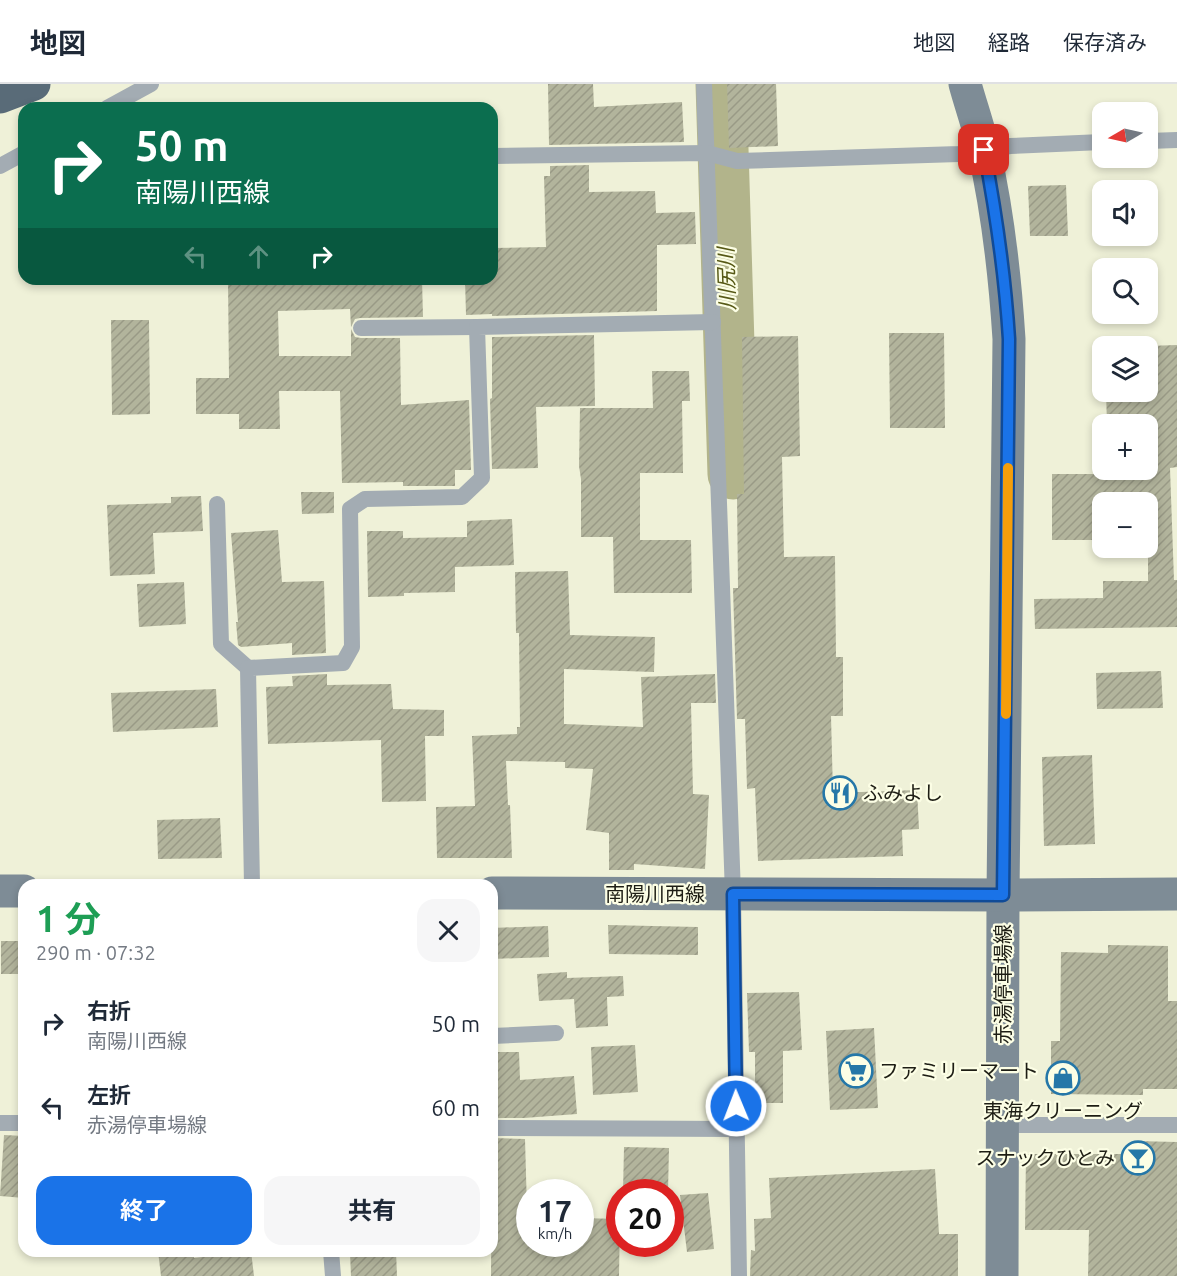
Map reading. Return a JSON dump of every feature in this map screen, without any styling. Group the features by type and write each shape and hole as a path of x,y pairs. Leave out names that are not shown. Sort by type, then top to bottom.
{"highway":[{"path":"0,97 34,84"}],"main road":[{"name":"赤湯停車場線","path":"965,84 984,150 1000,239 1009,339 1003,895 1002,1276"},
{"path":"0,891 18,891"},
{"name":"南陽川西線","path":"498,893 1177,894"}],"lane":[{"path":"118,102 151,84"},
{"path":"704,84 733,894 739,1276"},
{"path":"1158,141 1177,140"},
{"path":"498,156 707,153 737,161 959,154 1010,146 1092,142"},
{"path":"2,165 18,156"},
{"path":"2,165 18,164"},
{"path":"361,328 713,322"},
{"path":"217,504 221,644 248,668 343,663 352,646 350,509 365,499 462,497 482,478 477,327"},
{"path":"248,668 252,879"},
{"path":"498,1036 556,1033"},
{"path":"0,1123 18,1123"},
{"path":"1003,1125 1177,1125"},
{"path":"498,1128 737,1129"},
{"path":"331,1257 333,1276"}],"building":[{"path":"548,84 593,84 594,107 682,102 684,142 549,145"},
{"path":"727,84 776,84 778,146 729,148"},
{"path":"589,165 589,192 655,191 656,213 695,212 696,244 657,245 657,311 466,315 465,285 498,285 498,248 546,247 544,176 550,176 550,166"},
{"path":"1066,185 1068,236 1030,236 1028,186"},
{"path":"228,285 422,285 423,317 360,318 355,319 351,327 350,309 278,311 279,356 351,356 351,329 355,337 400,338 401,405 469,400 471,470 455,470 455,486 403,486 403,482 342,483 340,391 279,391 280,429 239,429 239,414 196,414 196,378 229,378"},
{"path":"111,320 149,320 150,414 112,415"},
{"path":"889,333 944,333 945,428 890,428"},
{"path":"594,335 595,406 536,407 538,468 492,469 490,399 492,398 492,337"},
{"path":"798,336 800,456 782,457 784,557 835,556 836,657 843,657 843,716 831,716 833,793 917,790 919,829 902,830 903,856 758,861 755,788 747,789 745,719 737,719 733,588 738,588 737,494 744,494 742,337"},
{"path":"1177,345 1177,467 1170,468 1174,580 1177,580 1177,627 1035,629 1034,599 1103,598 1103,581 1148,581 1148,558 1158,558 1158,492 1092,492 1092,540 1052,540 1052,474 1092,474 1092,480 1158,480 1158,414 1107,414 1106,402 1158,402 1158,346"},
{"path":"652,371 689,371 690,401 682,401 683,473 640,473 640,540 691,540 692,593 614,593 613,537 581,537 580,408 653,408"},
{"path":"301,492 334,492 334,513 302,514"},
{"path":"201,496 203,531 153,533 155,574 110,576 107,505 171,503 171,497"},
{"path":"512,519 514,565 455,567 455,592 404,593 404,596 368,597 367,531 403,531 403,538 467,537 467,521"},
{"path":"278,530 282,582 324,581 326,653 292,655 292,643 241,647 238,645 231,533"},
{"path":"568,571 570,635 655,637 654,672 564,669 564,724 643,727 641,677 715,674 716,703 691,703 693,794 709,795 705,869 634,864 634,870 609,870 609,833 586,830 593,769 565,768 565,762 506,761 512,858 437,858 436,807 475,806 472,736 517,734 517,727 520,727 519,633 516,633 515,572"},
{"path":"184,582 186,624 139,627 137,584"},
{"path":"1161,671 1163,708 1097,709 1096,673"},
{"path":"327,674 327,685 391,684 393,709 444,710 444,736 425,736 426,801 382,802 381,740 268,744 266,687 293,686 292,676"},
{"path":"216,689 218,727 113,732 111,693"},
{"path":"1092,755 1095,844 1044,846 1042,757"},
{"path":"220,818 222,858 158,859 157,820"},
{"path":"608,925 698,927 698,955 609,954"},
{"path":"548,926 549,957 498,959 498,928"},
{"path":"1,941 18,941 18,974 1,974"},
{"path":"1108,945 1168,946 1168,1001 1177,1001 1177,1089 1143,1089 1143,1095 1051,1094 1051,1041 1060,1041 1061,952 1108,953"},
{"path":"567,972 567,978 623,976 624,996 607,997 608,1026 576,1028 574,999 539,1001 537,974"},
{"path":"799,992 802,1050 783,1051 783,1103 755,1103 755,1052 749,1052 747,993"},
{"path":"874,1028 878,1108 830,1110 826,1031"},
{"path":"635,1045 638,1092 593,1095 591,1047"},
{"path":"498,1052 519,1052 520,1080 574,1076 577,1114 498,1118"},
{"path":"4,1135 18,1136 18,1198 0,1196"},
{"path":"498,1138 525,1139 526,1179 516,1179 516,1257 594,1257 594,1218 606,1219 606,1257 619,1257 619,1276 491,1276 491,1257 498,1257"},
{"path":"1135,1141 1177,1142 1177,1276 1088,1276 1089,1230 1025,1230 1026,1154 1135,1154"},
{"path":"624,1147 669,1148 668,1179 623,1179"},
{"path":"935,1169 939,1234 958,1234 958,1276 750,1276 751,1250 755,1251 754,1219 771,1218 769,1178"},
{"path":"708,1193 714,1249 687,1252 684,1195"},
{"path":"159,1257 252,1257 254,1276 161,1276"},
{"path":"350,1257 396,1257 397,1276 351,1276"}],"waterway":[{"name":"川尻川","path":"721,84 733,474"}],"slow traffic":[{"path":"1006,714 1008,468"}],"place":[{"name":"ふみよし","path":"840,793"},
{"name":"ファミリーマート","path":"856,1071"},
{"name":"東海クリーニング","path":"1063,1078"},
{"name":"スナックひとみ","path":"1138,1158"}],"route":[{"path":"736,1106 733,894 1003,895 1009,339 1000,239 984,150"}]}
